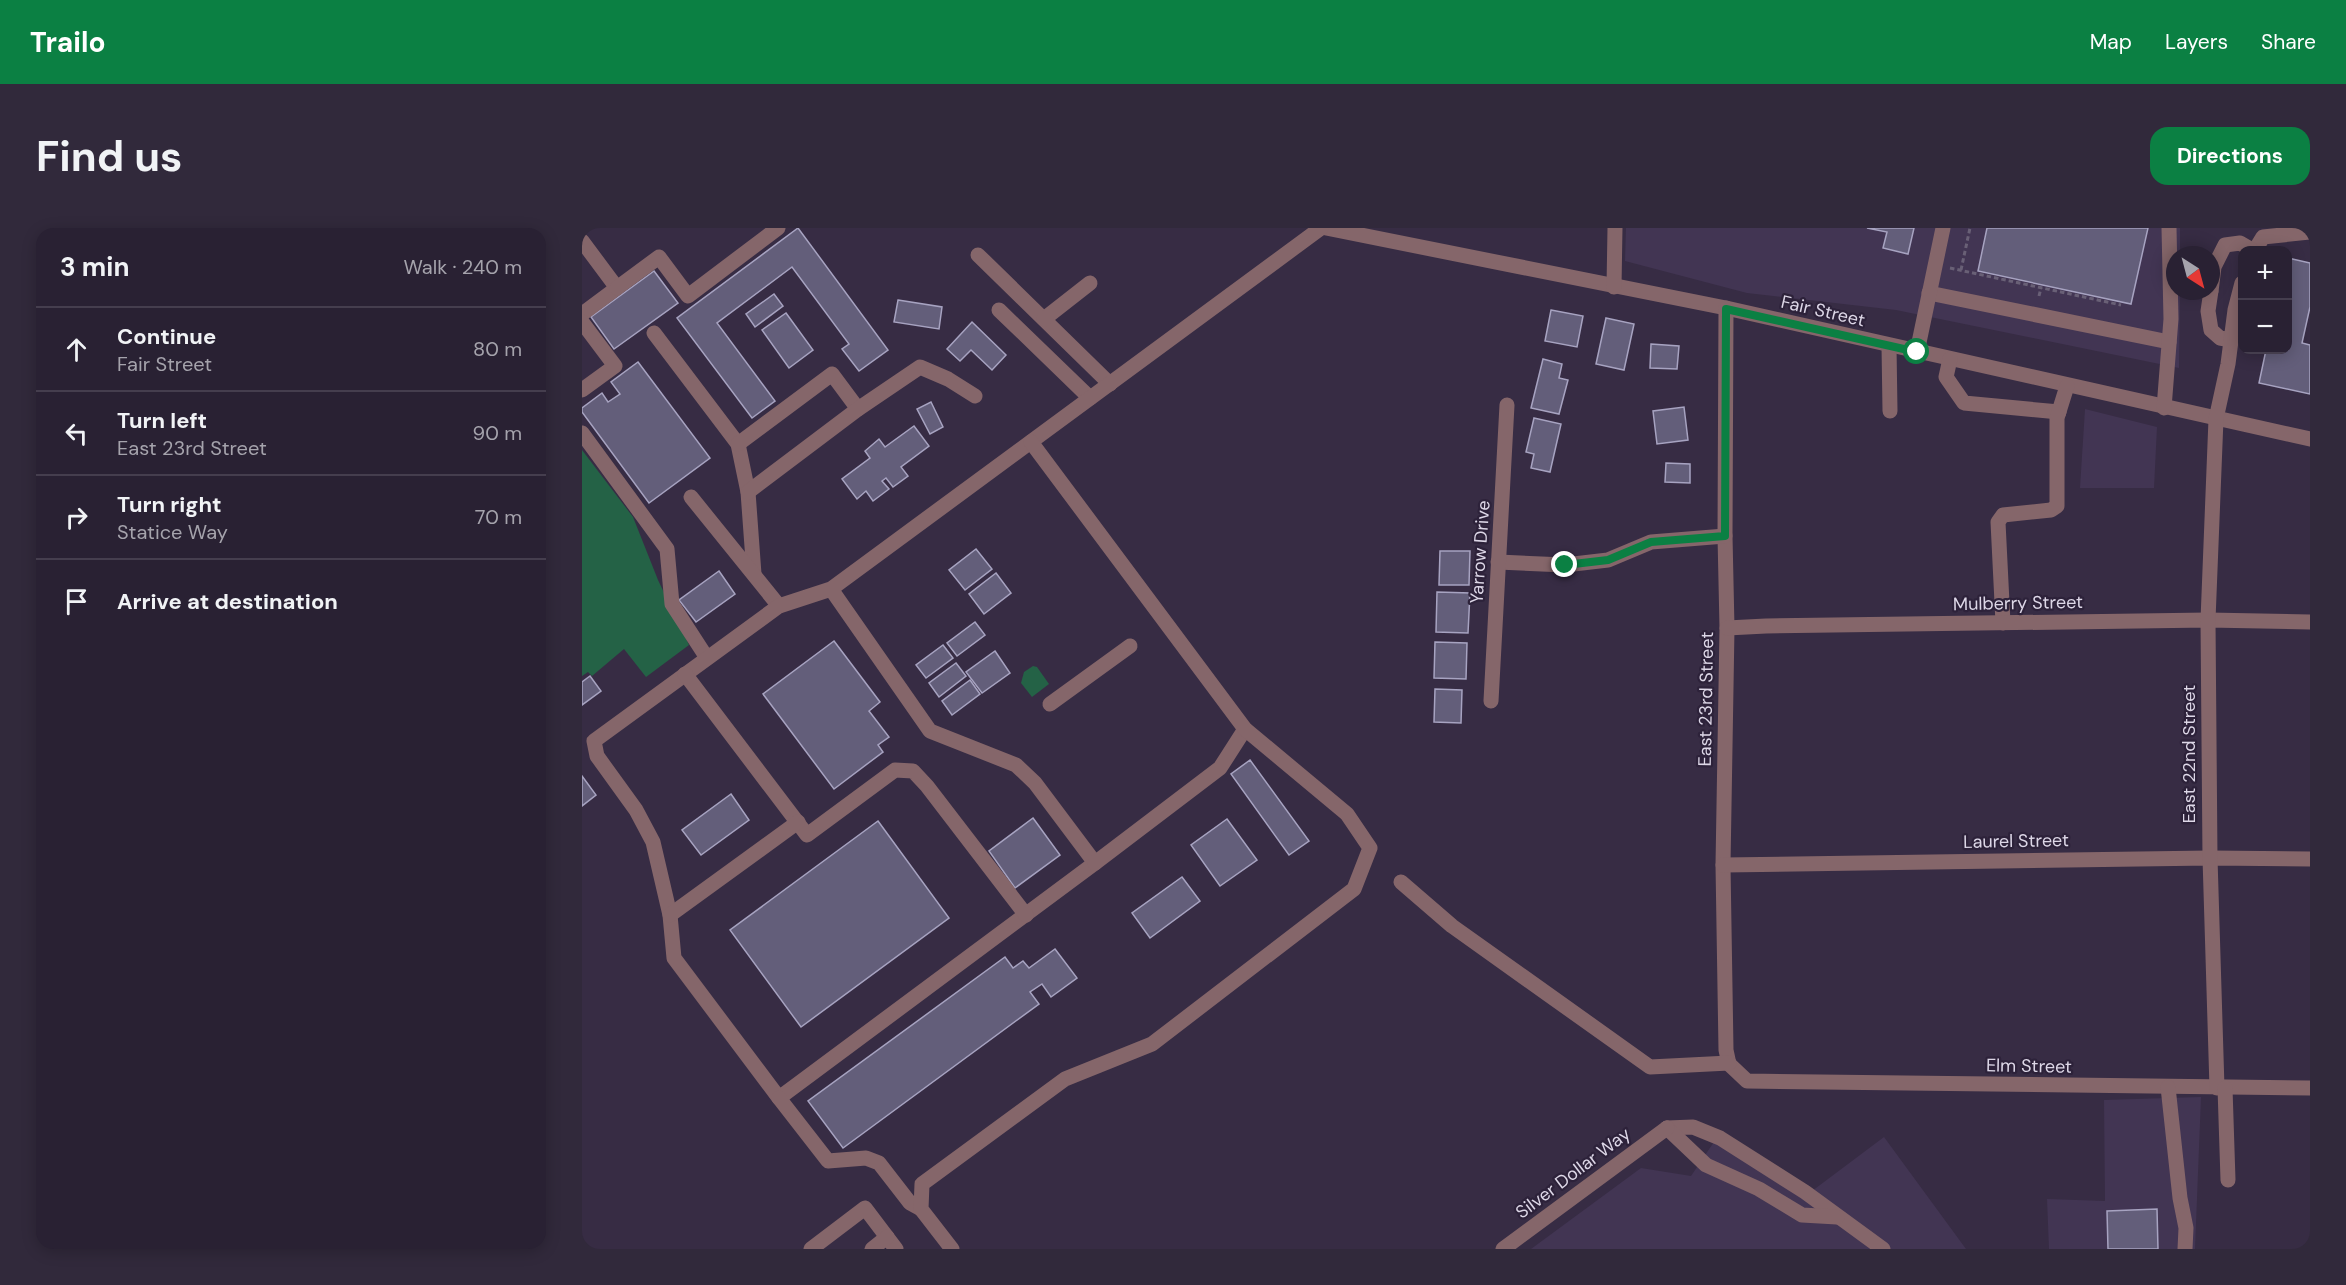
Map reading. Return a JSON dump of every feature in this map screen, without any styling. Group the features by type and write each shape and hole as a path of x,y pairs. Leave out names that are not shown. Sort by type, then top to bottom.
{"street":[{"path":"582,314 659,257 688,296 778,228"},
{"path":"952,1249 921,1209 910,1203 879,1163 866,1158 828,1161 674,958 670,915 653,842 636,810 597,756 594,741 779,606 831,589 1321,228"},
{"name":"Fair Street","path":"1326,228 1726,309 2310,439"},
{"path":"1614,286 1616,228"},
{"path":"1917,352 1942,228"},
{"path":"2164,408 2171,319 2169,228"},
{"path":"2256,246 2263,237 2310,232"},
{"path":"582,241 617,288"},
{"path":"2220,255 2225,245 2240,243 2246,246"},
{"path":"978,255 1110,384"},
{"path":"1044,319 1090,283"},
{"path":"1929,293 2169,342"},
{"name":"East 22nd Street","path":"2228,1180 2221,1088 2210,858 2208,620 2216,419 2238,298"},
{"path":"2210,300 2208,311 2211,330 2220,338 2231,340"},
{"name":"East 23rd Street","path":"1726,309 1727,628 1723,865 1726,1050 1729,1063"},
{"path":"999,310 1090,398"},
{"path":"582,322 615,366 582,390"},
{"path":"654,333 738,444 748,492 754,574"},
{"path":"1889,346 1890,411"},
{"path":"1950,359 1946,377 1964,403 2059,412"},
{"path":"748,492 858,409 920,367 948,379 975,396"},
{"path":"738,444 832,374 858,409"},
{"path":"2003,623 1998,522 2003,515 2051,510 2057,506 2057,418 2067,386"},
{"name":"Yarrow Drive","path":"1491,701 1507,405"},
{"path":"582,432 667,549 672,604 707,658"},
{"path":"921,1209 922,1184 931,1177 1065,1079 1152,1044 1354,889 1370,848 1347,814 1245,729 1031,442"},
{"path":"691,497 779,606"},
{"path":"1498,562 1576,564 1608,560 1651,542 1725,536"},
{"path":"831,589 930,731 1016,765 1035,783 1095,863"},
{"name":"Mulberry Street","path":"1727,628 2208,620 2310,622"},
{"path":"1050,704 1130,646"},
{"path":"686,675 807,835 895,770 913,771 1026,915"},
{"path":"779,1098 1220,768 1245,729"},
{"path":"670,915 798,822"},
{"name":"Laurel Street","path":"1723,865 2210,858 2310,859"},
{"path":"1401,882 1452,926 1650,1067 1729,1063"},
{"name":"Elm Street","path":"1729,1063 1747,1081 2310,1088"},
{"path":"2168,1088 2180,1198 2186,1228 2185,1249"},
{"path":"1667,1128 1693,1127 1720,1138 1805,1192 1883,1249"},
{"path":"1667,1128 1706,1165 1759,1189 1802,1215 1837,1217"},
{"name":"Silver Dollar Way","path":"1503,1249 1667,1128"},
{"path":"811,1249 865,1208 892,1243 872,1249"}],"path":[{"path":"1961,270 1970,228"},
{"path":"1948,267 2121,305"},
{"path":"2039,296 2041,288"}],"shaded area":[{"path":"1626,228 2180,228 2180,246 2166,246 2166,300 2180,300 2179,368 1896,310 1747,293 1625,261"},
{"path":"2085,409 2157,427 2154,488 2080,488"},
{"path":"2201,1097 2195,1249 2049,1249 2047,1199 2105,1201 2104,1100"},
{"path":"1720,1133 1812,1191 1884,1137 1966,1249 1531,1249 1641,1168 1691,1176"}],"green space":[{"path":"582,450 633,517 658,580 689,645 646,677 624,649 592,676 588,672 582,676"},
{"path":"1033,666 1037,667 1049,684 1032,697 1021,683 1024,672"}],"building":[{"path":"798,228 888,350 859,371 842,349 849,344 792,267 717,323 775,401 752,418 677,318"},
{"path":"1867,228 1914,228 1908,254 1883,248 1887,232"},
{"path":"1987,228 2148,228 2131,304 1978,271"},
{"path":"2292,259 2310,263 2310,307 2302,343 2310,345 2310,394 2259,383 2265,354 2292,354"},
{"path":"654,271 678,303 614,349 591,317"},
{"path":"774,294 783,306 755,327 746,314"},
{"path":"898,300 942,307 939,329 894,322"},
{"path":"1551,310 1583,316 1577,347 1545,341"},
{"path":"786,313 813,350 789,368 762,330"},
{"path":"1606,318 1634,324 1624,370 1596,364"},
{"path":"972,322 1006,355 992,370 971,350 960,361 947,349"},
{"path":"1651,344 1679,346 1677,369 1650,368"},
{"path":"1543,359 1562,364 1559,378 1568,380 1559,414 1531,408"},
{"path":"638,362 710,458 649,503 582,412 582,408 602,393 608,402 620,394 611,382"},
{"path":"931,402 943,427 930,434 917,409"},
{"path":"1684,407 1688,440 1657,444 1653,411"},
{"path":"1534,418 1561,424 1550,472 1531,468 1534,454 1526,452"},
{"path":"914,426 929,446 901,467 908,476 893,487 886,478 882,481 889,489 873,501 866,491 857,499 842,479 870,458 865,451 879,439 885,447"},
{"path":"1666,463 1690,464 1690,483 1665,482"},
{"path":"976,549 992,569 965,590 949,570"},
{"path":"1440,551 1470,551 1469,585 1439,585"},
{"path":"719,571 735,594 696,622 679,600"},
{"path":"996,573 1011,593 984,614 969,594"},
{"path":"1437,592 1470,593 1468,633 1436,632"},
{"path":"975,622 985,635 957,656 947,643"},
{"path":"834,641 880,702 869,711 889,737 878,745 883,752 834,789 763,694"},
{"path":"1435,642 1467,643 1466,679 1434,678"},
{"path":"943,645 953,658 926,678 916,665"},
{"path":"995,651 1010,673 982,693 966,672"},
{"path":"956,663 966,676 939,697 929,683"},
{"path":"590,676 601,691 582,705 582,682"},
{"path":"970,680 980,694 952,715 942,701"},
{"path":"1435,689 1462,690 1461,723 1434,722"},
{"path":"1250,760 1309,841 1289,855 1231,774"},
{"path":"582,776 596,795 582,806"},
{"path":"731,794 749,820 701,855 682,830"},
{"path":"1033,818 1060,855 1015,888 989,851"},
{"path":"1227,819 1257,860 1220,886 1191,845"},
{"path":"878,821 949,918 801,1027 730,930"},
{"path":"1182,877 1200,901 1150,938 1132,913"},
{"path":"1055,949 1077,978 1051,997 1042,984 1030,992 1039,1004 843,1148 808,1101 1005,957 1013,968 1023,961 1029,968"},
{"path":"2157,1209 2158,1249 2108,1249 2107,1211"}],"route":[{"path":"1565,565 1608,560 1651,542 1725,536 1726,309 1917,352"}]}
